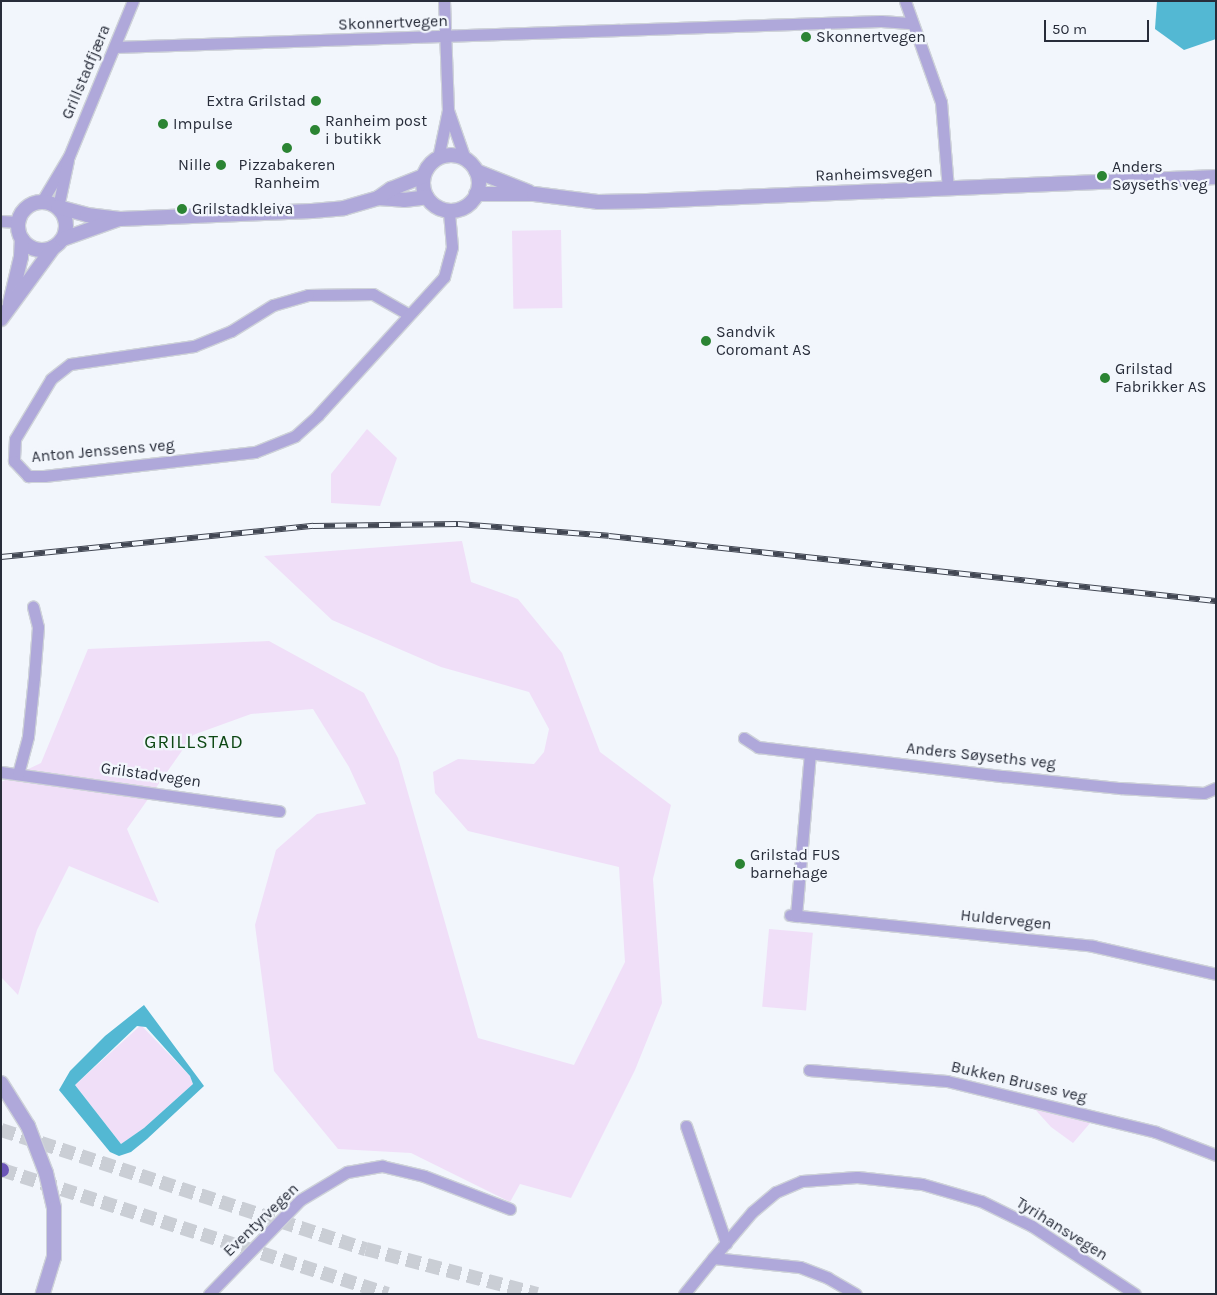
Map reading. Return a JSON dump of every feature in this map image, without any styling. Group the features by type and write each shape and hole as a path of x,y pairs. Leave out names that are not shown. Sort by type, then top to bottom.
{"street":[{"name":"Grillstadfjæra","path":"42,201 69,156 133,1"},
{"path":"378,198 391,189 424,176 438,158 448,110 444,1"},
{"path":"904,1 941,102 948,189"},
{"name":"Skonnertvegen","path":"115,47 881,21 912,23"},
{"path":"424,176 427,197 436,207 449,211 465,207 476,194 479,183 476,171 465,159 448,110"},
{"path":"438,158 452,155 465,159"},
{"name":"Grillstadfjæra","path":"58,207 69,156"},
{"name":"Ranheimsvegen","path":"476,171 534,194"},
{"name":"Ranheimsvegen","path":"476,194 534,194 598,202 1216,177"},
{"path":"9,306 21,257 22,240 18,222 29,205 42,201 87,215 120,219 312,211 344,208 378,198 427,197"},
{"path":"1,319 58,244 67,226 58,207"},
{"name":"Anton Jenssens veg","path":"408,314 373,294 308,295 273,305 231,331 194,346 70,364 51,379 15,439 14,461 28,476 44,476 215,458 272,447 295,436 318,415 408,314 437,286 448,269 452,247 449,211"},
{"path":"22,240 39,250 120,219"},
{"path":"1,222 18,222"},
{"path":"18,774 28,736 34,678 38,627 33,607"},
{"name":"Anders Søyseths veg","path":"744,738 758,747 810,754 1120,788 1204,793 1216,788"},
{"name":"Huldervegen","path":"810,754 793,916 1093,946 1216,974"},
{"name":"Grilstadvegen","path":"1,772 279,811"},
{"name":"Bukken Bruses veg","path":"809,1070 964,1084 1156,1132 1216,1155"},
{"path":"1,1083 28,1126 46,1173 54,1208 54,1257 43,1294"},
{"path":"686,1126 726,1243"},
{"name":"Eventyrvegen","path":"209,1294 300,1200 347,1172 382,1166 424,1176 510,1209"},
{"name":"Tyrihansvegen","path":"684,1294 764,1201 802,1181 857,1177 922,1184 981,1201 1032,1226 1135,1294"},
{"path":"713,1258 800,1267 828,1278 856,1294"}],"shaded area":[{"path":"561,230 562,308 513,309 512,231"},
{"path":"367,429 397,458 380,506 331,503 331,474"},
{"path":"462,541 471,582 518,599 562,653 600,752 671,805 653,879 662,1003 635,1070 571,1198 520,1184 510,1202 411,1153 338,1149 274,1071 255,925 276,850 317,814 366,804 349,767 313,709 251,714 193,735 127,829 159,903 69,866 37,930 18,995 1,977 1,782 41,763 88,649 269,641 364,693 398,758 478,1038 574,1065 625,962 619,867 468,831 435,793 433,772 458,759 534,764 544,752 549,729 529,692 441,667 332,620 264,556"},
{"path":"769,929 813,933 806,1011 762,1007"},
{"path":"141,1025 190,1076 193,1084 144,1128 121,1144 75,1085"},
{"path":"1032,1106 1091,1122 1073,1143 1051,1127"}],"water":[{"path":"1157,1 1216,1 1216,39 1184,50 1155,29"},
{"path":"144,1005 204,1086 147,1139 131,1152 119,1156 110,1152 59,1090 70,1071 105,1036","holes":["137,1026 146,1027 190,1076 193,1084 144,1128 121,1144 75,1085"]}],"tunnel":[{"path":"1,1130 366,1249 537,1294"},
{"path":"2,1170 388,1294"}],"railway":[{"path":"1,557 313,526 458,524 609,536 1216,601"}],"place":[{"name":"Skonnertvegen","path":"806,37"},
{"name":"Extra Grilstad","path":"316,101"},
{"name":"Impulse","path":"163,124"},
{"name":"Ranheim post i butikk","path":"315,130"},
{"name":"Pizzabakeren Ranheim","path":"287,148"},
{"name":"Nille","path":"221,165"},
{"name":"Anders Søyseths veg","path":"1102,176"},
{"name":"Grilstadkleiva","path":"182,209"},
{"name":"Sandvik Coromant AS","path":"706,341"},
{"name":"Grilstad Fabrikker AS","path":"1105,378"},
{"name":"Grilstad FUS barnehage","path":"740,864"}],"district":[{"name":"GRILLSTAD","path":"194,743"}]}
